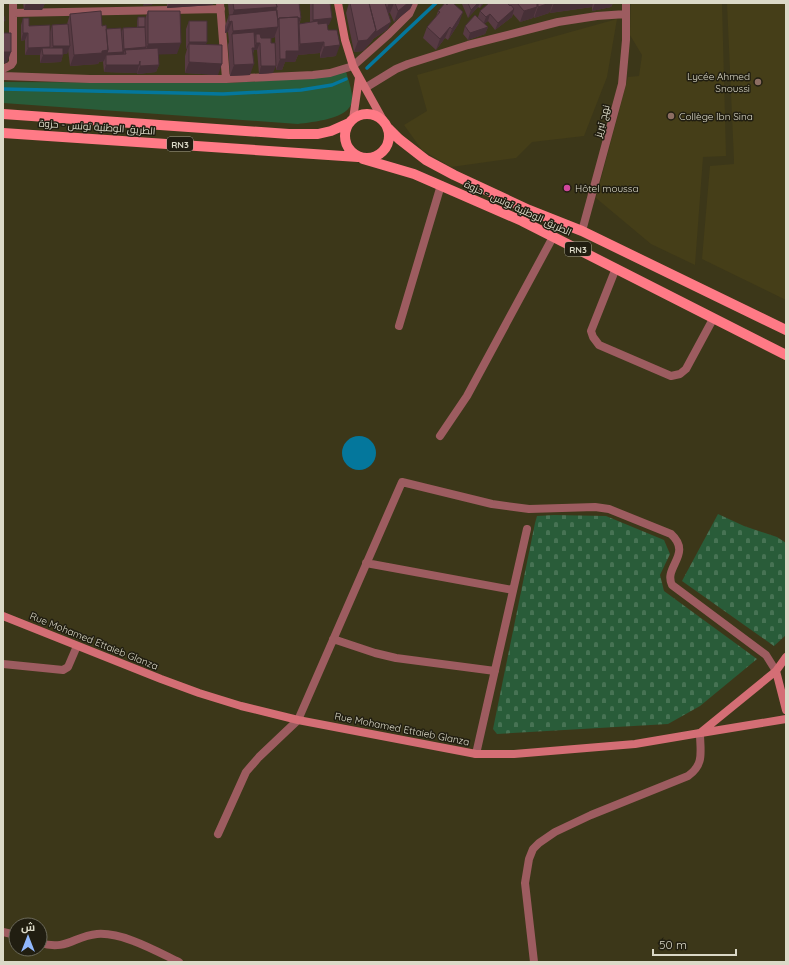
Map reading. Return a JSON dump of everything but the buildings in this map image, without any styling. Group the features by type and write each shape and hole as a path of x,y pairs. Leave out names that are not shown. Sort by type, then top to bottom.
{"main road":[{"name":"الطريق الوطنية تونس - حزوة","path":"3,114 289,134 318,134 331,131 351,121"},
{"name":"RN3","path":"351,121 359,116 371,114 386,124 390,142 383,153 370,159 360,158"},
{"path":"351,121 346,130 345,138 347,146 351,152 360,158"},
{"name":"الطريق الوطنية تونس - حزوة","path":"386,124 399,140 426,160 454,175 529,210 582,231 786,330"},
{"path":"166,126 166,143"},
{"name":"الطريق الوطنية تونس - حزوة","path":"3,133 166,143 360,158 414,174 522,221 786,355"},
{"path":"522,221 529,210"}],"street":[{"path":"3,69 8,67 13,62 13,3"},
{"path":"338,3 345,40 353,66 386,124"},
{"path":"3,76 90,79 226,79 313,75 340,71 353,66 389,34 408,14 414,3"},
{"name":"نهج تبريز","path":"582,231 622,84 625,53 626,3"},
{"path":"13,13 161,6 220,6 226,79"},
{"path":"365,88 396,69 468,45 558,22 597,16 626,14"},
{"path":"351,121 359,78"},
{"path":"399,326 441,185"},
{"path":"440,436 467,396 553,237"},
{"path":"616,268 591,331 593,337 599,344 671,376 680,374 686,369 713,319"},
{"path":"218,834 246,772 259,757 298,720 402,482 499,505 529,509 595,507 608,509 672,534 676,538 680,550 679,556 670,576 672,585 766,655 776,671 786,710"},
{"path":"476,754 527,529"},
{"path":"366,564 513,590"},
{"name":"Rue Mohamed Ettaieb Glanza","path":"3,616 199,693 241,706 298,720 476,754 514,754 627,745 700,733 776,671 786,657"},
{"path":"334,638 375,653 396,658 495,670"},
{"path":"3,664 63,670 68,667 77,646"},
{"path":"534,962 525,883 529,859 533,849 539,843 555,832 592,815 688,776 696,770 699,764 701,756 700,733 786,719"},
{"path":"48,945 55,946 66,944 98,934 113,936 150,948 179,962"}],"shaded area":[{"name":"Collège Ibn Sina","path":"631,3 722,3 726,156 703,157 695,265 651,244 596,198 628,77 639,76 642,55 630,35"},
{"name":"Lycée Ahmed Snoussi","path":"727,3 786,3 786,300 702,259 710,166 734,164"},
{"path":"617,19 607,77 584,136 532,142 516,158 451,167 422,150 404,125 427,111 417,75"}],"green space":[{"path":"346,71 352,93 350,107 338,116 321,121 298,124 3,103 3,82 228,83 311,78"},
{"path":"718,514 744,526 777,537 786,543 786,635 774,646 682,581"},
{"path":"537,516 606,516 664,540 670,554 660,575 664,591 757,659 700,706 668,724 497,734 493,729 535,523"}],"water":[{"path":"356,436 362,436 366,437 373,443 376,453 375,460 369,467 362,470 356,470 352,469 345,463 342,456 342,450 343,446 349,439"}],"waterway":[{"path":"367,68 436,3"},
{"path":"3,89 223,94 301,90 332,85 346,79"}],"place":[{"name":"Lycée Ahmed Snoussi","path":"758,82"},
{"name":"Collège Ibn Sina","path":"671,116"},
{"name":"Hôtel moussa","path":"567,188"}]}
